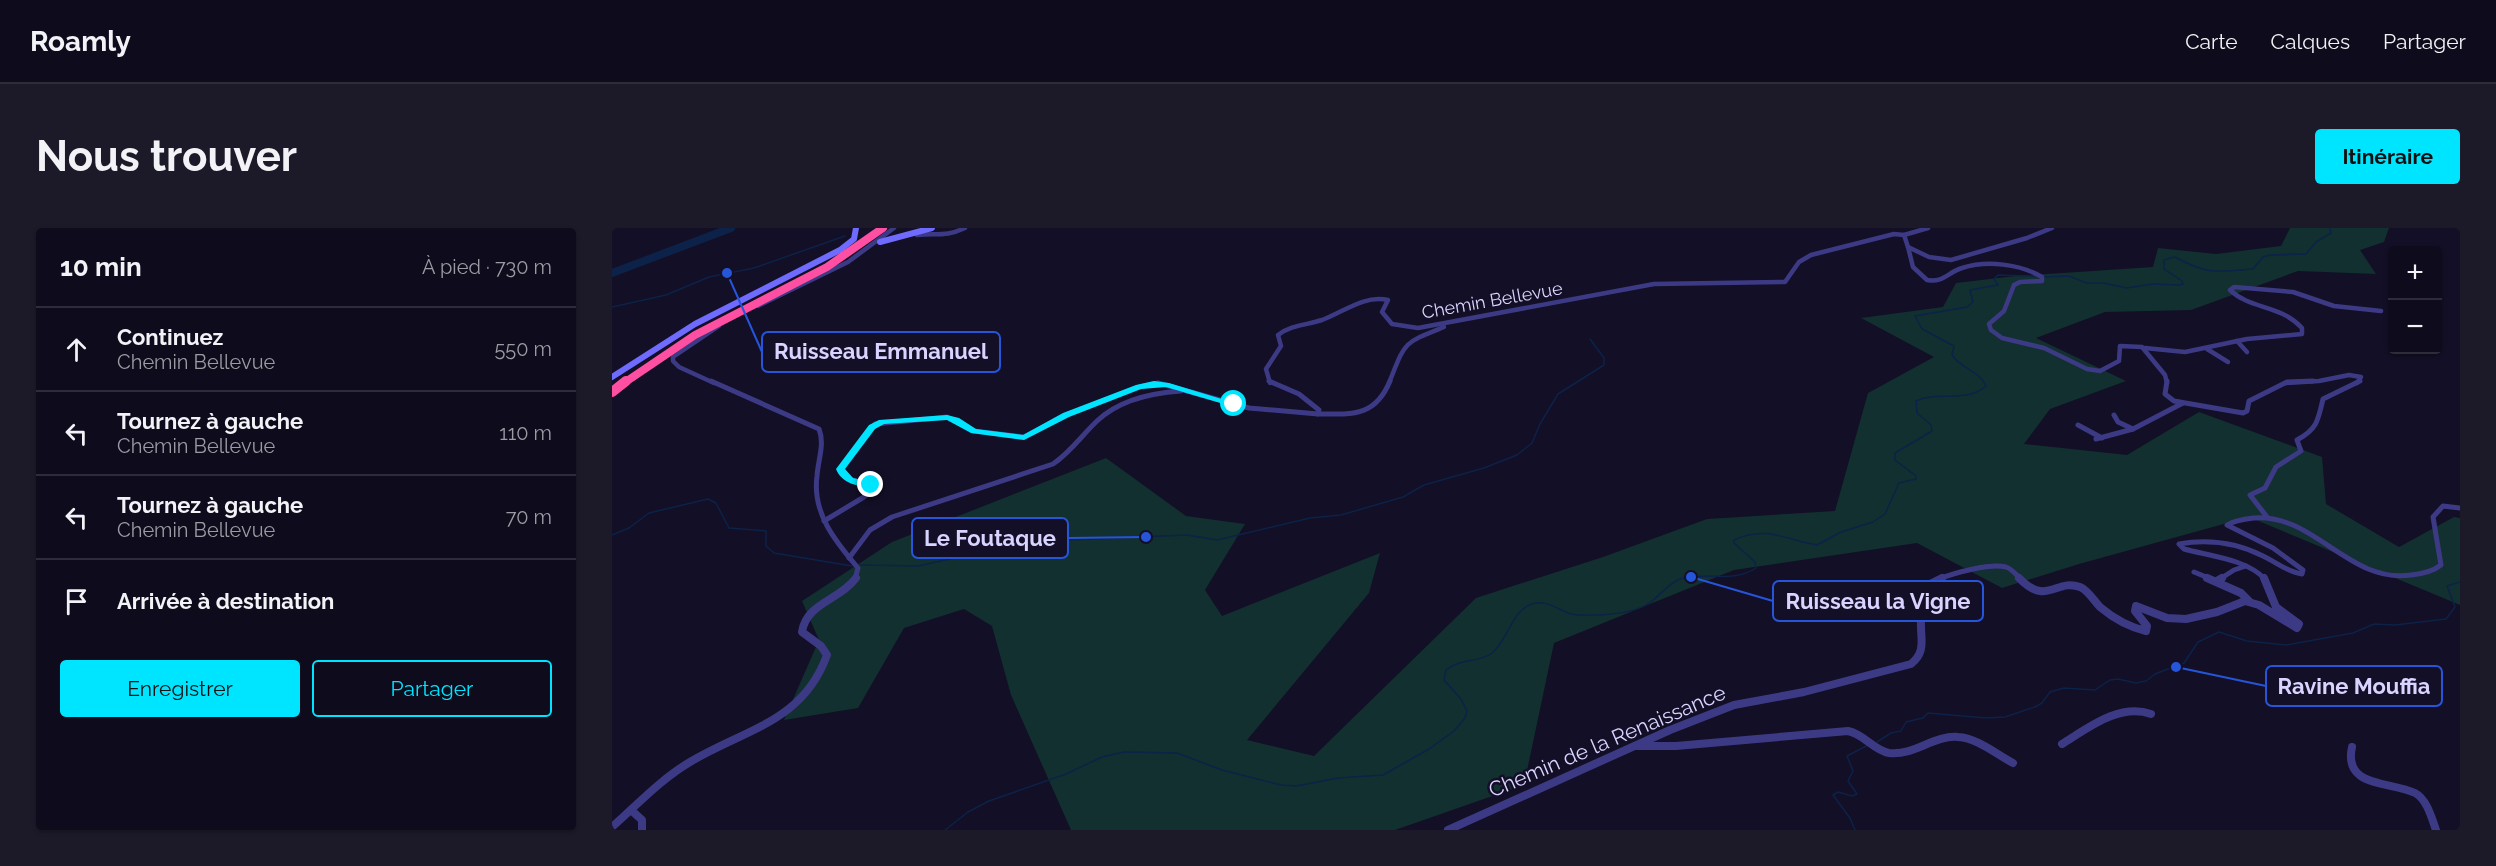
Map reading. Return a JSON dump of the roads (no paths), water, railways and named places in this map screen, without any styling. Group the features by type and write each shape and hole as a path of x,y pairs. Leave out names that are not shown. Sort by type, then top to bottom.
{"highway":[{"path":"612,387 668,347 717,319 843,255 878,228"},
{"path":"612,392 693,335 843,258 883,228"}],"main road":[{"path":"612,377 695,324 840,250 854,239 856,228"},
{"path":"880,243 932,228"}],"street":[{"path":"612,827 689,763 782,714 815,685 824,669 827,655 821,646 802,632 802,624 811,613 854,582 857,577 853,563 831,538 824,521 816,484 823,438 819,429 679,367 673,359 679,351 739,315 820,277 880,243 894,228"},
{"path":"896,238 928,233 950,236 965,228"},
{"name":"Chemin Bellevue","path":"1318,414 1319,410 1304,397 1271,384 1267,380 1267,365 1281,346 1278,335 1282,331 1325,319 1355,305 1381,298 1388,300 1383,309 1385,318 1396,326 1426,327 1654,284 1785,282 1790,278 1798,263 1811,256 1928,228"},
{"path":"1908,247 1929,257 1951,260 2027,238 2052,228"},
{"path":"1904,232 1913,270 1932,280 1943,279 1962,267 1978,266 2020,268 2042,277 2040,281 2020,282 2014,285 2004,311 1989,324 1991,330 2006,339 2046,348 2094,371 2118,362 2120,346 2174,352 2207,349 2237,341 2299,335 2303,331 2294,319 2278,309 2234,294 2230,290 2234,287 2293,292 2334,306 2381,311"},
{"path":"824,521 873,489 871,485 849,480 841,469 870,429 879,423 947,417 974,431 1019,438 1028,436 1066,415 1145,385 1161,384 1249,408 1318,414 1358,412 1379,403 1385,394 1403,349 1418,336 1504,313"},
{"path":"2237,341 2247,352"},
{"path":"2145,348 2150,358 2166,377 2165,395 2171,400 2243,413 2247,411 2249,401 2256,396 2287,382 2319,381 2349,375 2361,377 2356,383 2323,399 2320,403 2319,418 2312,432 2297,440 2301,451 2276,467 2265,488 2250,495 2267,517"},
{"path":"2207,349 2228,362"},
{"path":"853,563 870,530 892,518 1053,464 1063,458 1099,419 1110,411 1161,393 1187,391"},
{"path":"2096,438 2133,429 2184,402"},
{"path":"2151,410 2159,414"},
{"path":"2114,415 2118,422 2133,429"},
{"path":"2078,425 2103,438"},
{"path":"2194,572 2241,593 2249,601 2259,605 2286,624 2299,627 2276,608 2261,575 2246,566 2182,549 2179,544 2220,543 2236,546 2261,554 2292,572 2302,574 2303,570 2299,566 2273,548 2227,525 2234,521 2267,517 2291,524 2351,563 2377,573 2400,577 2436,570 2441,565 2433,517 2443,506 2460,508"},
{"name":"Chemin de la Renaissance","path":"1448,830 1692,720 1734,705 1803,692 1911,664 1918,660 1923,648 1921,621 1928,588 1930,584 1941,579 1994,566 2006,567 2025,586 2039,591 2048,592 2072,586 2082,588 2101,607 2146,632 2147,626 2135,611 2136,606 2161,617 2174,619 2221,612 2249,601"},
{"path":"2217,581 2234,570 2246,566"},
{"path":"2062,744 2104,718 2139,710 2151,714"},
{"path":"1636,746 1676,746 1848,731 1860,734 1877,749 1890,753 1914,750 1955,736 2013,763"},
{"path":"2352,747 2349,764 2354,771 2370,781 2417,794 2428,809 2436,830"},
{"path":"631,810 642,820 642,830"}],"waterway":[{"path":"612,273 731,228"},
{"path":"2043,277 2069,276 2087,283 2104,283 2126,288 2153,284 2180,285 2183,284 2182,281 2164,269 2164,260 2175,257 2196,267 2213,271 2253,269 2263,257 2270,255 2306,254 2316,242 2331,233 2330,228"},
{"path":"612,307 666,295 709,277 754,268 845,236"},
{"path":"945,830 968,812 989,801 1066,774 1102,757 1124,752 1177,753 1222,770 1281,785 1296,786 1338,778 1383,775 1429,749 1454,731 1465,718 1467,711 1461,699 1444,680 1446,670 1451,666 1492,653 1519,613 1532,604 1543,603 1571,614 1581,615 1612,614 1633,610 1651,602 1668,586 1680,579 1738,575 1756,568 1755,562 1734,543 1734,540 1745,536 1766,534 1817,545 1841,532 1873,522 1885,514 1899,483 1916,479 1916,476 1895,460 1895,453 1932,431 1931,425 1917,413 1916,401 1925,398 1961,396 1986,386 1979,376 1956,360 1952,355 1954,346 1922,329 1915,316 1967,307 1973,302 1970,290 1998,285 1994,279 1998,275 2035,276"},
{"path":"860,565 918,566 1004,547 1065,540 1187,535 1217,540 1310,518 1341,515 1403,497 1424,485 1484,468 1517,455 1532,443 1540,424 1558,394 1604,365 1604,358 1590,339"},
{"path":"612,535 629,528 649,513 708,499 716,503 729,528 766,531 766,546 774,553 852,566"},
{"path":"1877,742 1891,733 1901,731 1906,722 1923,718 1928,713 1986,718 2005,717 2035,707 2042,703 2050,692 2064,688 2095,690 2110,680 2118,679 2136,683 2146,681 2155,674 2184,663 2198,642 2219,632 2247,641 2286,645 2353,633 2374,624 2395,625 2446,619 2455,607 2447,586 2460,582"},
{"path":"1855,830 1850,818 1833,795 1838,792 1852,796 1857,794 1848,781 1853,771 1847,756 1868,745"}],"place":[{"name":"Ruisseau Emmanuel","path":"727,273"},
{"name":"Le Foutaque","path":"1146,537"},
{"name":"Ruisseau la Vigne","path":"1691,577"},
{"name":"Ravine Mouffia","path":"2176,667"}]}
